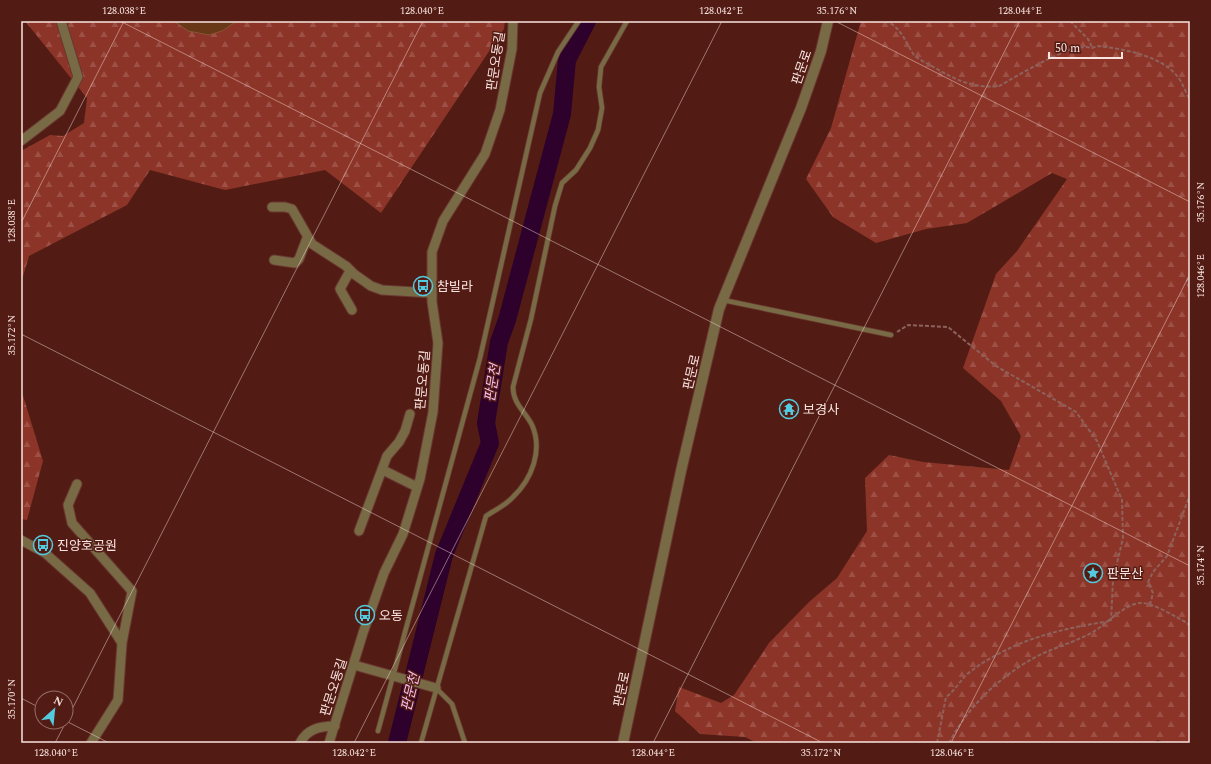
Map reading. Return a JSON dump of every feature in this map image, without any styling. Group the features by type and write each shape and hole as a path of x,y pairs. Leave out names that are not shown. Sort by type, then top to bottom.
{"street":[{"path":"21,141 60,111 78,77 61,21"},
{"name":"판문오동길","path":"329,743 384,573 403,534 417,487 433,412 438,343 432,293 432,252 443,221 485,154 500,110 512,49 513,21"},
{"name":"판문로","path":"623,743 681,471 719,309 801,108 821,51 828,21"},
{"path":"272,207 285,207 296,212 307,238 312,244 346,266 350,271 371,286 382,290 432,293"},
{"path":"274,260 295,263 299,259 307,238"},
{"path":"350,271 340,289 352,310"},
{"path":"359,531 387,456 405,431 410,414"},
{"path":"383,470 417,487"},
{"path":"77,484 68,505 72,523 132,591 122,643 118,700 91,743"},
{"path":"21,540 45,553 90,593 122,643"},
{"path":"354,665 436,688"},
{"path":"300,743 303,737 311,730 323,726 335,726"}],"lane":[{"path":"421,743 486,516 513,498 529,478 536,460 536,439 532,425 513,397 513,387 531,319 555,206 562,183 576,170 590,148 598,130 602,108 599,86 601,67 627,21"},
{"path":"378,731 480,358 540,93 558,52 578,22"},
{"path":"723,300 891,335"},
{"path":"436,688 452,704 464,743"}],"path":[{"path":"885,21 892,23 901,32 915,56 952,78 971,85 988,87 999,86 1064,52 1087,46 1092,48 1098,46 1109,47 1149,57 1166,65 1178,76 1190,100"},
{"path":"1070,21 1088,39 1092,48"},
{"path":"1190,272 1188,281 1190,292"},
{"path":"891,335 908,326 948,327 996,366 1076,412 1097,442 1122,500 1123,538 1113,580 1111,620"},
{"path":"1150,605 1153,593 1148,582 1167,556 1190,495"},
{"path":"949,743 956,729 977,701 991,689 1032,659 1082,638 1111,620 1119,612 1141,603 1150,605 1187,623 1190,626"},
{"path":"937,743 946,697 969,672 1007,648 1052,631 1111,620"}],"green space":[{"path":"25,21 505,21 504,29 381,213 325,170 225,190 150,170 127,205 29,256 21,283 21,151 50,135 63,136 84,123 87,98"},
{"path":"861,21 1190,21 1190,743 1164,743 1158,740 1151,743 757,743 745,737 700,734 675,711 679,687 721,703 734,695 769,643 809,602 837,578 867,531 865,478 889,455 923,462 1009,470 1021,436 1001,401 963,368 996,274 1017,251 1067,179 1052,173 967,223 926,229 876,243 833,217 806,179 831,128"},
{"path":"21,389 43,461 27,520 21,519"}],"building":[{"path":"174,21 237,21 222,31 209,35 188,31"}],"waterway":[{"name":"판문천","path":"397,743 444,555 490,443 486,423 499,342 507,320 562,114 567,60 587,21"}],"place":[{"name":"참빌라","path":"423,286"},
{"name":"보경사","path":"789,409"},
{"name":"진양호공원","path":"43,545"},
{"name":"판문산","path":"1093,573"},
{"name":"오동","path":"365,615"}]}
